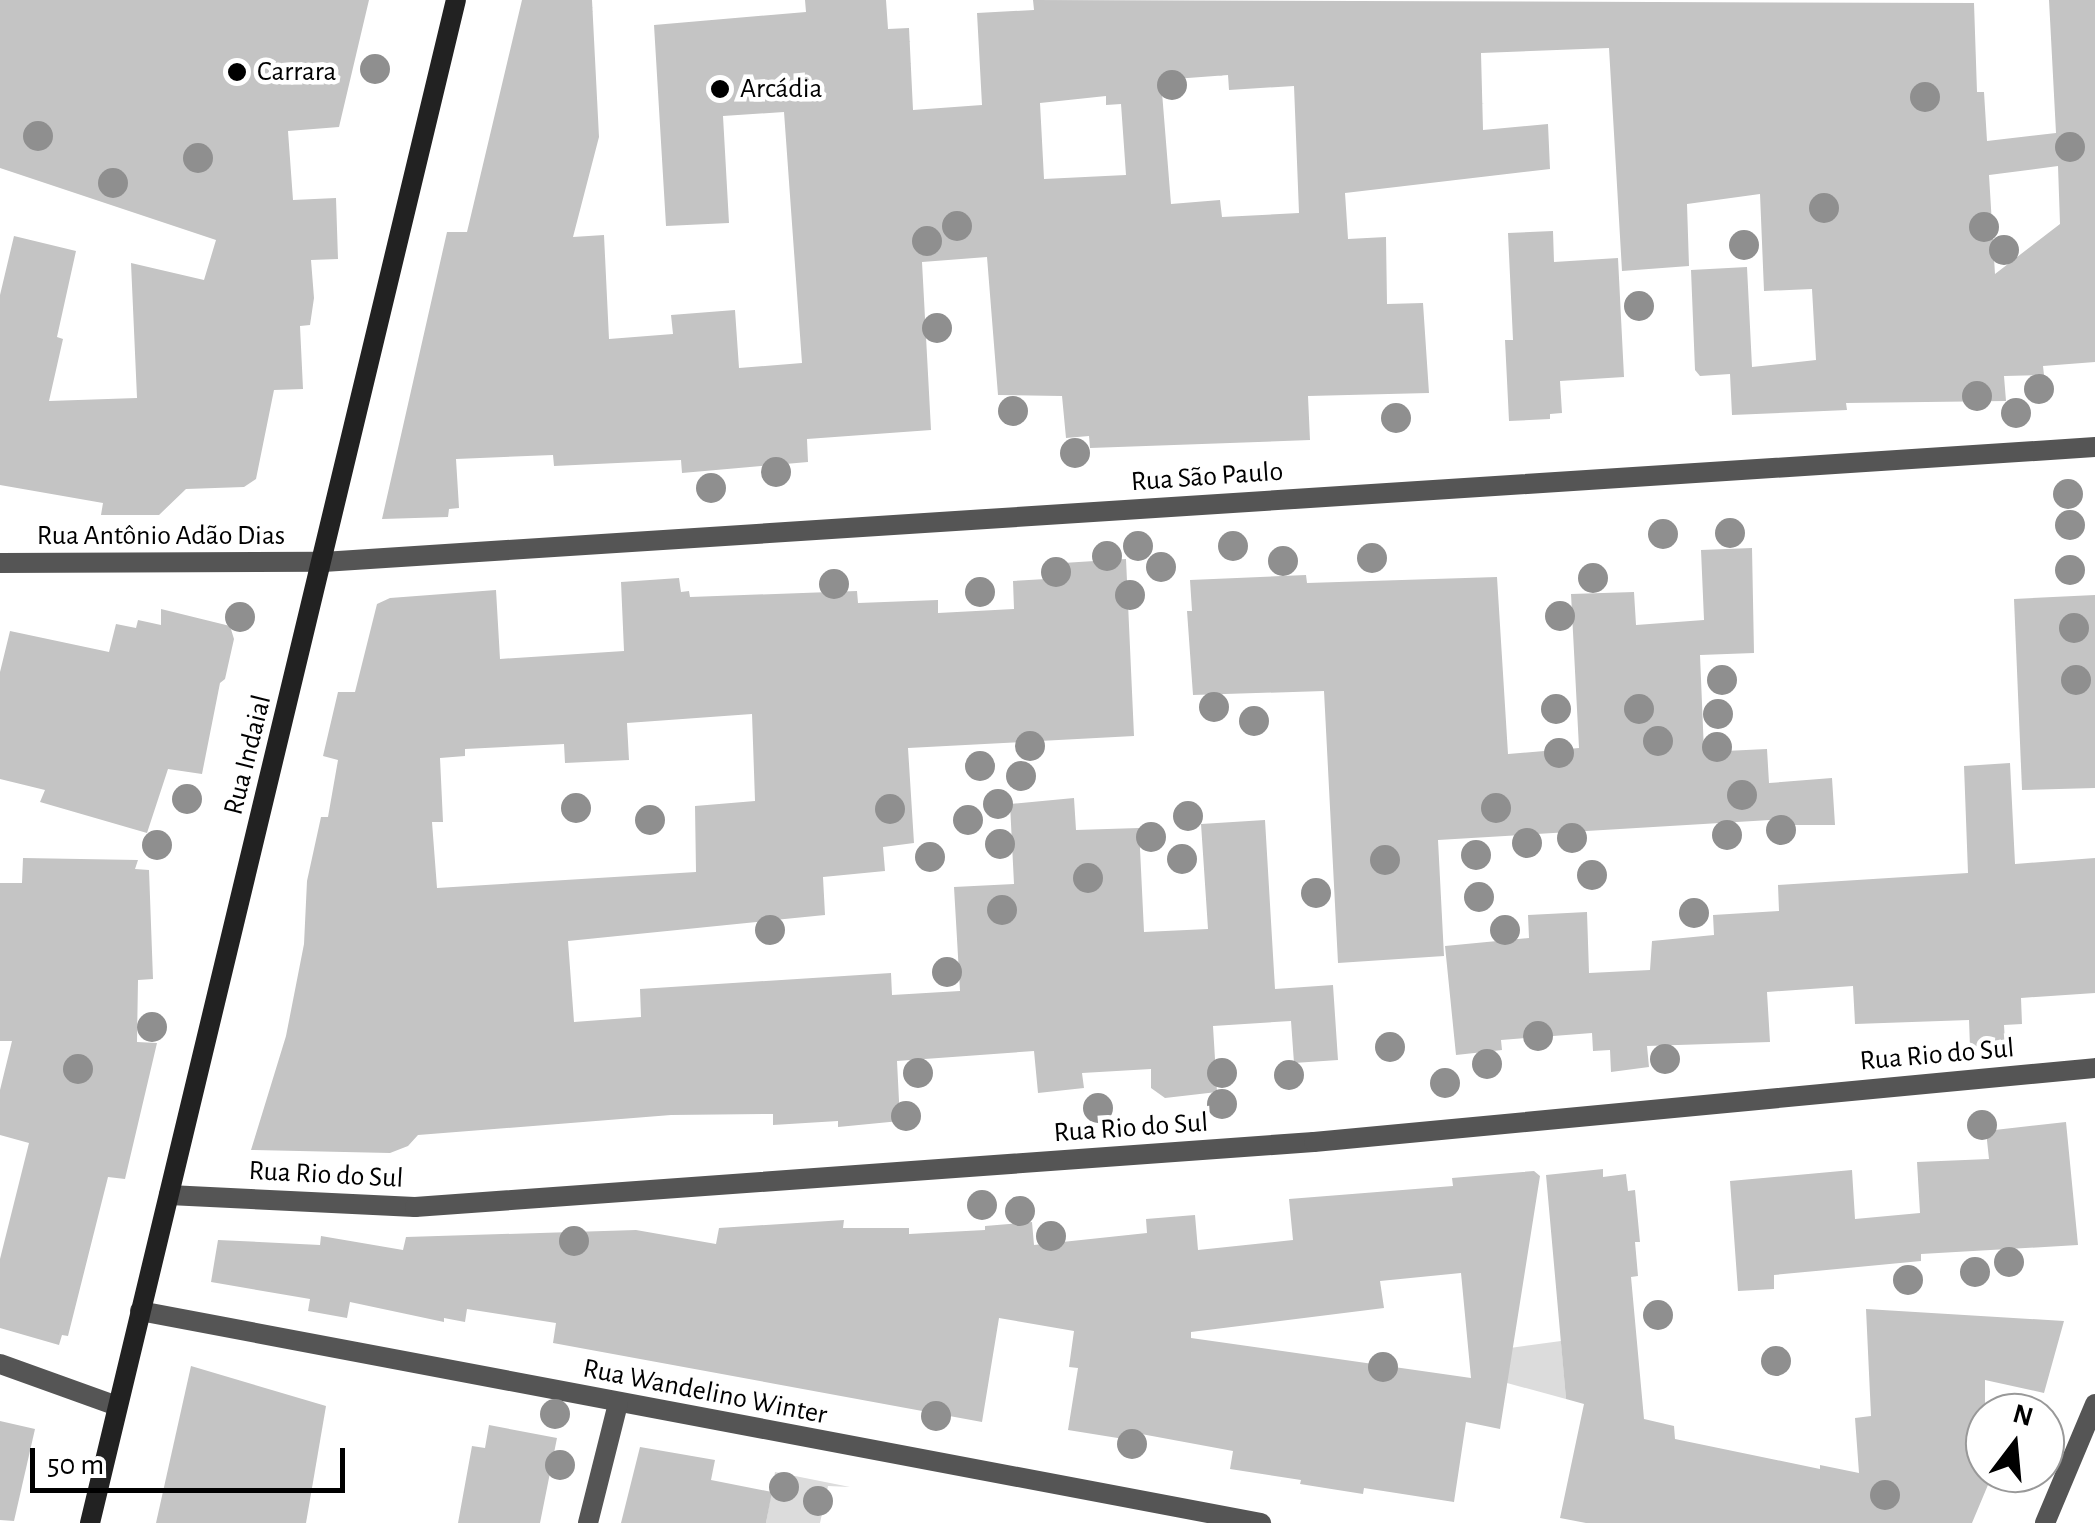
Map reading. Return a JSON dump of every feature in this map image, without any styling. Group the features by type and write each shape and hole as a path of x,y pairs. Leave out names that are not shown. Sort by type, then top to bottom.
{"main road":[{"name":"Rua Indaial","path":"90,1523 456,0"}],"street":[{"name":"Rua São Paulo","path":"323,562 2095,447"},
{"name":"Rua Antônio Adão Dias","path":"0,563 323,562"},
{"name":"Rua Rio do Sul","path":"169,1195 414,1208 1314,1142 2095,1068"},
{"name":"Rua Wandelino Winter","path":"140,1311 1261,1523"},
{"path":"0,1364 118,1406"},
{"path":"588,1523 618,1404"},
{"path":"2045,1523 2095,1404"}],"shaded area":[{"path":"1561,1341 1566,1399 1507,1383 1481,1352"},
{"path":"775,1472 850,1487 828,1486 820,1523 766,1523"}],"building":[{"path":"0,0 369,0 339,127 288,131 293,200 336,198 338,259 311,260 314,298 310,325 300,326 303,389 274,390 256,479 244,487 186,489 159,515 101,515 103,503 0,485 0,295 14,236 76,251 57,337 63,339 49,401 137,398 131,263 204,280 216,240 0,168"},
{"path":"522,0 592,0 599,137 573,237 604,235 609,339 673,334 671,315 735,310 739,368 802,363 784,112 723,116 729,223 666,226 654,25 806,12 805,0 886,0 888,29 909,28 913,110 982,105 977,13 1034,10 1033,0 1974,3 1977,92 1984,92 1987,141 2056,133 2049,0 2095,0 2095,362 2043,366 2044,375 2004,376 2006,401 1846,403 1847,410 1732,415 1730,374 1700,376 1695,370 1691,270 1747,267 1752,367 1816,360 1812,289 1764,291 1760,194 1687,204 1689,266 1622,271 1609,48 1481,53 1483,130 1548,124 1550,169 1345,193 1348,239 1386,237 1387,304 1423,303 1429,393 1308,396 1310,440 1090,448 1089,436 1066,438 1062,396 998,395 987,257 922,262 931,430 807,439 808,462 682,473 681,460 554,466 553,455 456,459 459,508 449,509 448,517 382,519 447,232 467,232","holes":["1228,75 1229,90 1294,86 1299,213 1222,217 1220,200 1171,204 1161,80","1106,96 1106,105 1121,104 1126,175 1044,179 1040,103","2058,166 2060,224 1995,274 1989,175"]},
{"path":"1553,231 1554,262 1618,258 1624,377 1560,381 1562,413 1550,414 1550,419 1509,421 1505,340 1513,340 1508,233"},
{"path":"1752,548 1754,653 1700,655 1704,752 1767,749 1769,783 1832,778 1835,825 1770,825 1770,820 1438,840 1444,956 1338,963 1324,691 1193,695 1187,611 1192,611 1190,580 1306,575 1307,583 1497,577 1508,754 1579,748 1571,594 1634,592 1636,625 1704,620 1701,550"},
{"path":"1126,559 1134,736 908,748 914,843 883,847 885,871 823,877 825,915 568,941 574,1022 641,1017 640,989 891,973 892,995 960,991 954,887 1014,884 1010,804 1074,798 1076,830 1139,828 1144,932 1208,929 1201,824 1265,820 1275,989 1333,985 1338,1060 1294,1063 1291,1021 1213,1026 1217,1092 1165,1098 1151,1088 1151,1069 1082,1073 1084,1088 1038,1093 1034,1051 897,1061 900,1121 838,1127 838,1121 773,1125 773,1114 671,1115 418,1135 408,1146 390,1153 251,1150 286,1036 304,944 307,881 321,817 328,817 338,760 323,756 338,692 355,692 377,604 390,598 496,590 500,659 624,651 621,582 679,578 681,592 689,591 690,597 857,591 858,603 938,600 938,613 1014,609 1013,581 1063,578 1063,563","holes":["752,714 755,801 695,806 696,872 437,888 432,822 443,822 440,758 465,756 465,749 564,744 565,763 629,760 627,723"]},
{"path":"2095,595 2095,788 2022,790 2014,599"},
{"path":"161,609 230,626 234,639 225,679 220,683 202,774 168,769 147,833 40,802 45,790 0,779 0,672 10,631 109,652 116,624 136,628 138,620 161,625"},
{"path":"2010,763 2015,864 2095,858 2095,993 2021,998 2022,1024 2004,1025 2005,1043 1970,1047 1969,1020 1855,1024 1853,986 1767,992 1770,1042 1647,1046 1649,1067 1611,1072 1610,1050 1593,1051 1592,1033 1501,1040 1502,1050 1456,1055 1445,946 1529,938 1528,915 1587,912 1589,973 1650,970 1652,941 1714,935 1713,915 1779,911 1778,885 1968,873 1964,766"},
{"path":"23,858 138,860 135,869 149,870 153,979 138,980 137,1042 157,1043 125,1179 108,1177 68,1336 62,1335 59,1345 0,1328 0,1259 29,1143 0,1135 0,1090 12,1041 0,1041 0,883 22,883"},
{"path":"2066,1122 2078,1245 1921,1254 1921,1261 1774,1275 1774,1289 1738,1291 1730,1181 1852,1170 1855,1219 1920,1213 1917,1162 1989,1159 1986,1131"},
{"path":"1603,1169 1603,1177 1626,1174 1628,1191 1635,1190 1640,1242 1635,1242 1638,1276 1631,1277 1644,1419 1674,1426 1675,1439 1820,1469 1820,1465 1859,1473 1855,1418 1871,1416 1866,1309 2064,1321 2044,1393 1985,1380 1985,1393 1965,1393 1965,1493 1985,1493 1972,1523 1586,1523 1560,1518 1584,1404 1566,1399 1546,1175"},
{"path":"1534,1171 1540,1176 1500,1429 1466,1422 1454,1502 1364,1488 1363,1494 1300,1484 1301,1480 1230,1469 1233,1451 1125,1431 1124,1439 1068,1430 1078,1368 1069,1367 1074,1331 999,1318 982,1422 553,1343 556,1323 467,1309 465,1322 444,1318 444,1322 350,1302 347,1318 308,1311 310,1299 211,1282 218,1240 320,1245 321,1236 403,1250 406,1237 636,1230 716,1244 719,1228 844,1220 843,1228 909,1228 909,1234 985,1230 985,1226 1032,1222 1034,1245 1147,1233 1146,1219 1195,1215 1198,1250 1293,1240 1289,1199 1453,1186 1452,1178","holes":["1461,1273 1471,1378 1191,1338 1191,1332 1384,1308 1380,1281"]},
{"path":"191,1366 326,1406 306,1523 156,1523"},
{"path":"0,1421 35,1429 14,1521 0,1520"},
{"path":"489,1425 557,1438 540,1523 458,1523 472,1446 485,1448"},
{"path":"640,1447 715,1460 711,1480 772,1492 766,1523 621,1523"}],"place":[{"name":"Carrara","path":"237,72"},
{"name":"Arcádia","path":"720,89"}]}
